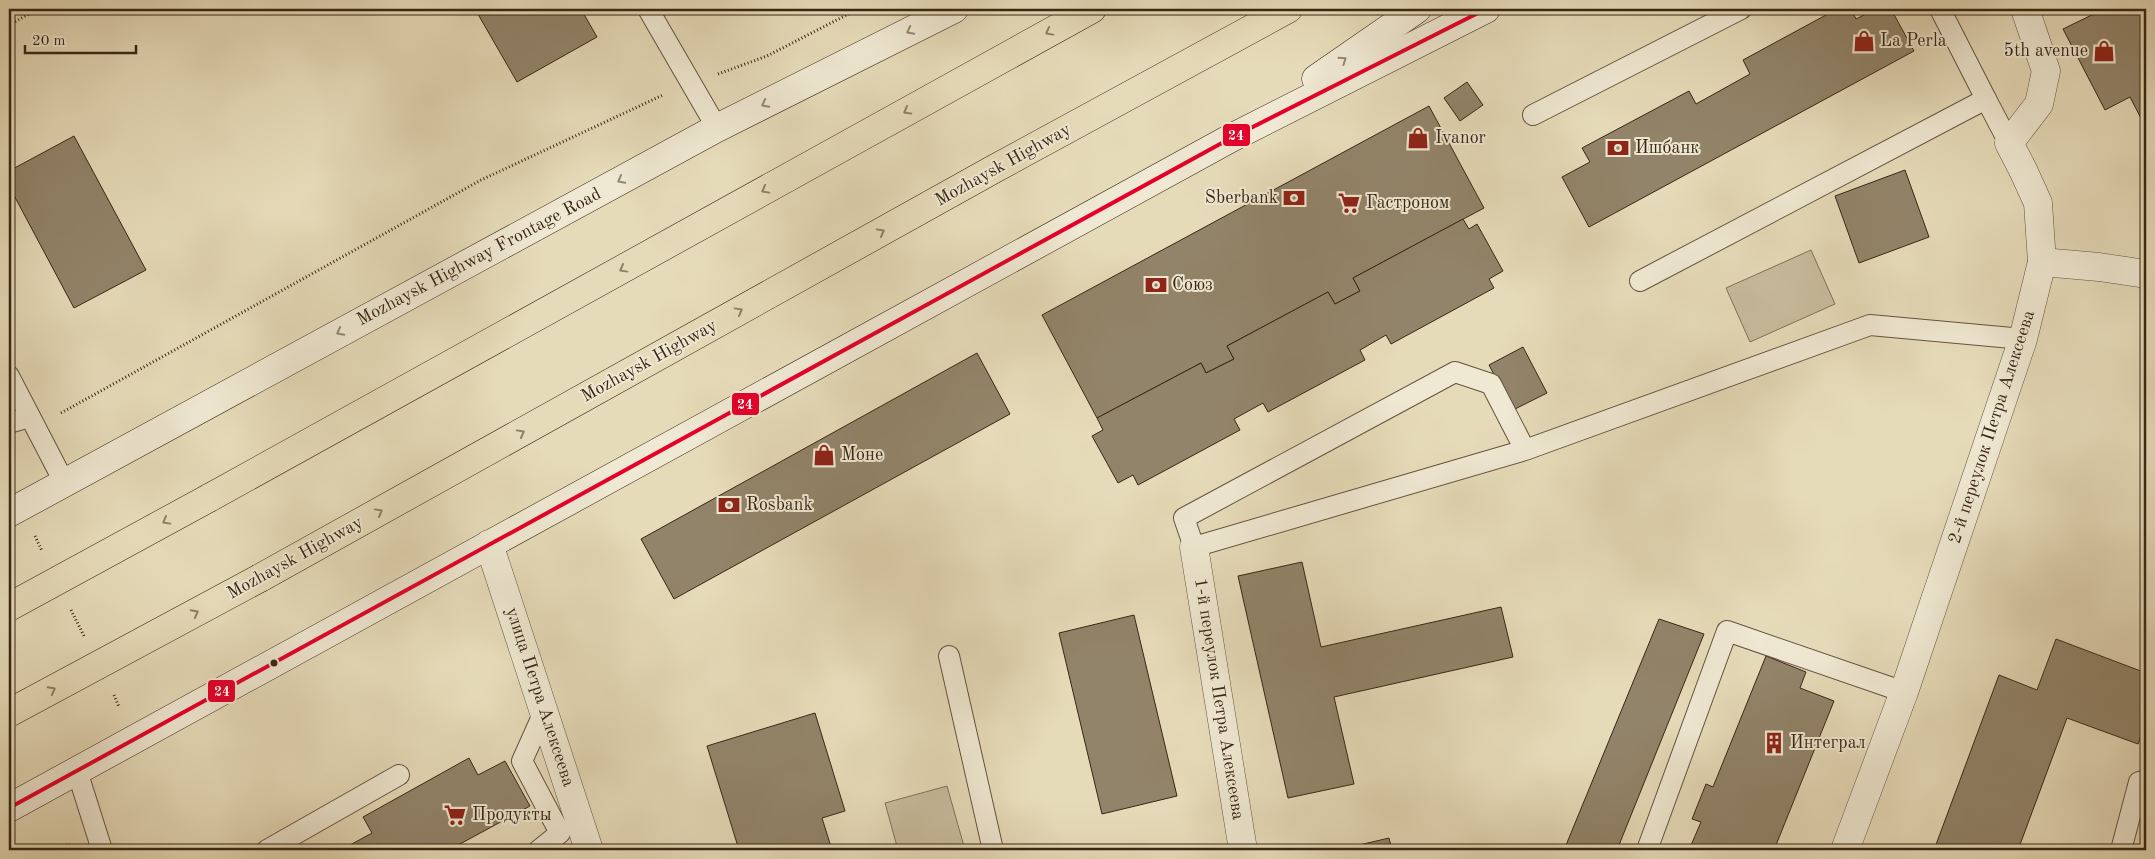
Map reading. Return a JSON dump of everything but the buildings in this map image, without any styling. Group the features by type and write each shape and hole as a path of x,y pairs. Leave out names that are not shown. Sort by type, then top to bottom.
{"main road":[{"path":"9,607 1092,9"},
{"name":"Mozhaysk Highway","path":"9,714 260,578 994,169 1288,9"},
{"path":"1231,138 1417,9"},
{"path":"9,808 1231,138 1486,9"},
{"path":"2009,143 2039,104 2046,71 2025,9"},
{"name":"Mozhaysk Highway Frontage Road","path":"9,513 717,128 943,11"},
{"name":"2-й переулок Петра Алексеева","path":"1845,850 1904,692 2023,339 2042,262 2038,203 2024,170 2009,143"},
{"path":"2042,262 2099,267 2146,274"},
{"name":"улица Петра Алексеева","path":"489,544 589,850"},
{"name":"1-й переулок Петра Алексеева","path":"1194,548 1238,849"}],"lane":[{"path":"648,9 717,128"},
{"path":"1533,115 1741,9"},
{"path":"1940,9 2009,143"},
{"path":"1640,281 1986,99"},
{"path":"1525,450 1491,384 1454,372 1184,518 1194,548 1525,450 1870,325 2023,339"},
{"path":"9,376 64,482"},
{"path":"9,424 32,422"},
{"path":"1647,850 1727,631 1904,692"},
{"path":"949,656 993,850"},
{"path":"539,850 560,833 522,761 544,712"},
{"path":"77,771 102,850"},
{"path":"267,850 399,775"},
{"path":"2121,850 2139,782 2146,780"}],"path":[{"path":"9,25 38,9"},
{"path":"712,76 766,56 858,9"},
{"path":"32,422 481,180 668,94"},
{"path":"35,536 43,553"},
{"path":"68,604 86,638"},
{"path":"111,690 120,707"}],"shaded area":[{"path":"1811,250 1835,304 1750,342 1726,288"},
{"path":"947,786 965,850 898,850 885,803"}],"transit line":[{"name":"24","path":"9,808 1231,138 1486,9"}],"place":[{"name":"La Perla","path":"1864,41"},
{"name":"5th avenue","path":"2104,51"},
{"name":"Ivanor","path":"1418,138"},
{"name":"Ишбанк","path":"1618,148"},
{"name":"Sberbank","path":"1294,198"},
{"name":"Гастроном","path":"1349,203"},
{"name":"Союз","path":"1156,285"},
{"name":"Моне","path":"824,455"},
{"name":"Rosbank","path":"729,505"},
{"name":"Интеграл","path":"1774,743"},
{"name":"Продукты","path":"455,815"}]}
